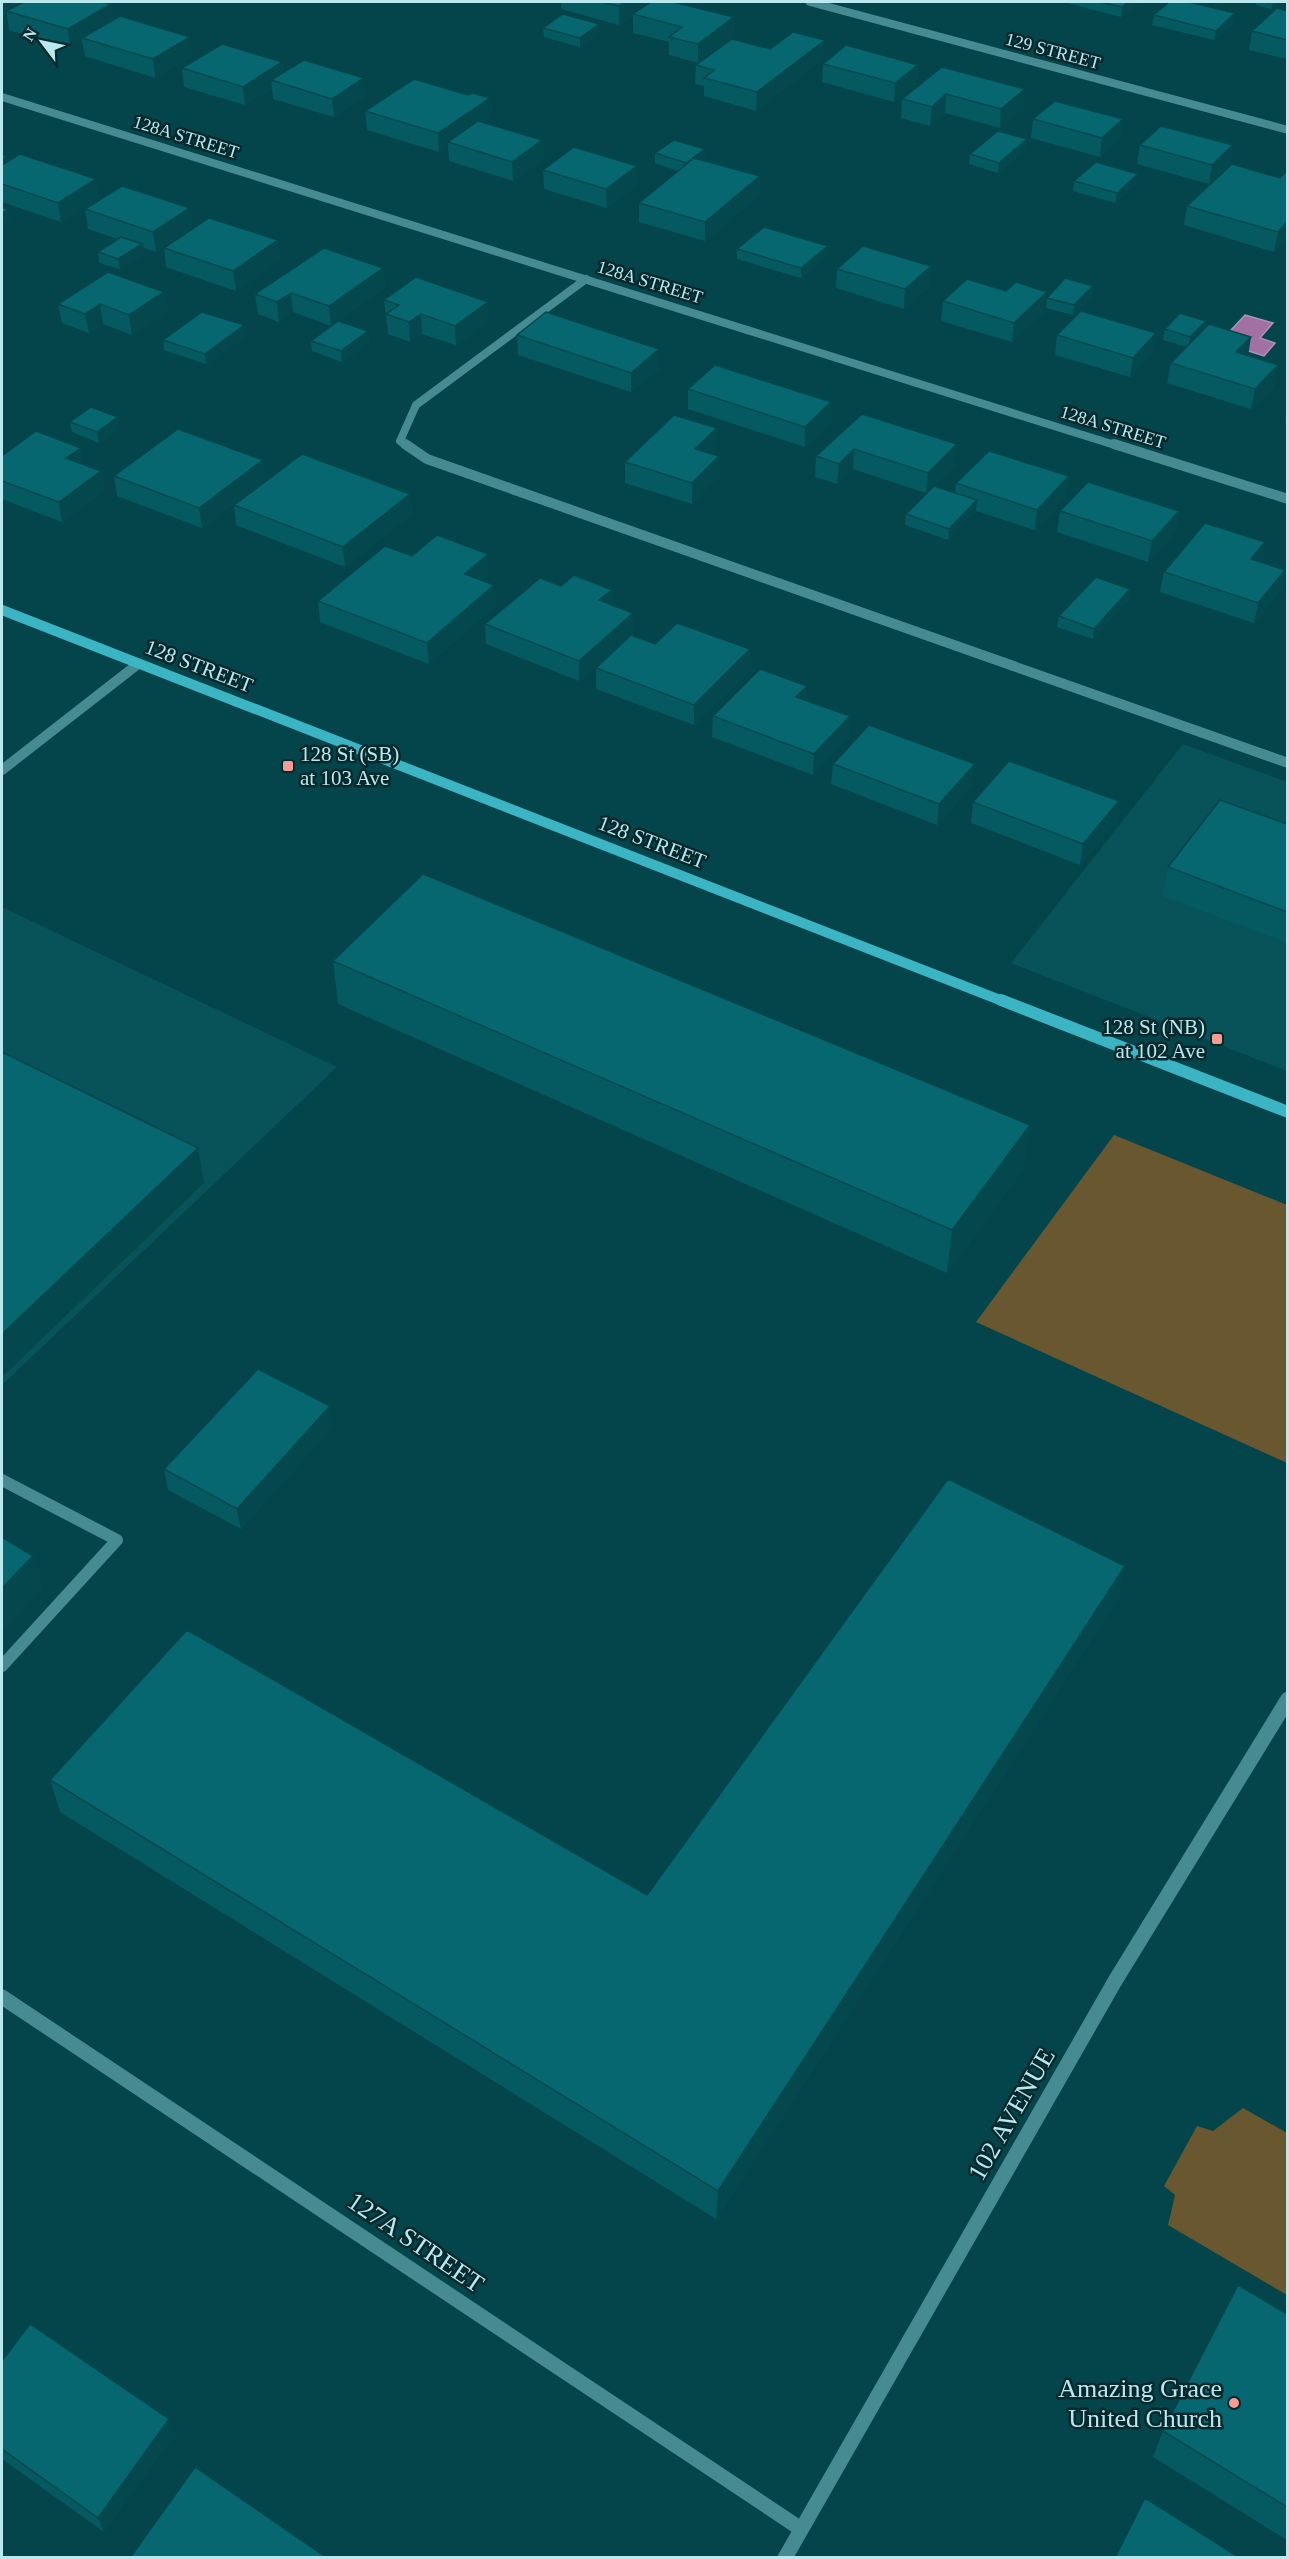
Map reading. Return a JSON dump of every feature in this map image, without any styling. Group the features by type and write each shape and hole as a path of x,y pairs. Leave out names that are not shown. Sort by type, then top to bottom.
{"main road":[{"name":"128 STREET","path":"2,610 1287,1112"}],"street":[{"name":"129 STREET","path":"810,2 1287,130"},
{"name":"128A STREET","path":"2,97 1287,499"},
{"path":"586,279 416,405 400,441 427,459 1287,763"},
{"path":"2,770 138,664"},
{"path":"2,1480 117,1540 2,1666"},
{"name":"102 AVENUE","path":"785,2558 1115,1982 1287,1699"},
{"name":"127A STREET","path":"2,1997 801,2529"}],"shaded area":[{"path":"1245,315 1273,323 1260,338 1275,343 1264,356 1220,342"},
{"path":"1183,744 1287,782 1287,1071 1011,963"},
{"path":"2,907 337,1067 2,1385"},
{"path":"1114,1135 1287,1205 1287,1463 976,1322"},
{"path":"1243,2108 1287,2133 1287,2295 1168,2225 1175,2195 1164,2186 1197,2126 1213,2131"}],"building":[{"path":"24,2 111,4 68,29 6,11"},
{"path":"601,2 626,2 619,6"},
{"path":"651,2 673,2 734,17 698,44 669,37 682,27 633,14"},
{"path":"1100,2 1128,2 1122,7"},
{"path":"1169,2 1189,2 1235,13 1216,31 1154,15"},
{"path":"1277,8 1287,11 1287,40 1252,31"},
{"path":"563,14 599,24 580,38 543,28"},
{"path":"120,16 190,37 153,59 82,38"},
{"path":"793,32 825,40 757,92 704,78 714,70 696,65 732,39 770,49"},
{"path":"222,44 282,62 243,87 182,68"},
{"path":"846,45 918,65 895,83 823,64"},
{"path":"304,60 364,78 332,99 271,80"},
{"path":"942,67 1025,89 1001,109 946,94 932,107 902,99"},
{"path":"414,79 468,95 472,93 490,98 438,133 365,111"},
{"path":"1055,101 1123,119 1102,138 1033,119"},
{"path":"478,121 542,140 512,162 448,142"},
{"path":"1161,126 1233,145 1212,165 1140,145"},
{"path":"998,131 1027,139 999,163 970,154"},
{"path":"674,140 705,149 686,163 655,153"},
{"path":"574,147 637,166 606,189 543,170"},
{"path":"20,154 96,179 58,203 2,184 2,165"},
{"path":"694,158 760,176 705,222 639,203"},
{"path":"1096,162 1138,174 1117,193 1074,181"},
{"path":"1232,164 1280,178 1287,171 1287,222 1278,232 1187,206"},
{"path":"122,186 190,208 153,232 85,209"},
{"path":"209,218 278,240 233,271 164,248"},
{"path":"764,227 828,246 801,268 737,249"},
{"path":"121,237 142,244 118,259 98,252"},
{"path":"863,246 931,266 905,289 837,269"},
{"path":"324,248 383,268 329,306 291,293 277,302 255,294"},
{"path":"108,272 164,292 129,315 100,304 85,314 58,304"},
{"path":"416,277 488,302 455,326 421,314 409,322 386,314 399,305 384,300"},
{"path":"1065,278 1093,286 1074,305 1047,298"},
{"path":"967,279 1006,291 1016,282 1047,292 1014,323 943,301"},
{"path":"1081,311 1156,333 1133,358 1057,335"},
{"path":"202,312 244,325 205,354 163,340"},
{"path":"546,312 659,349 631,373 517,335"},
{"path":"1180,313 1206,321 1190,337 1165,329"},
{"path":"338,321 368,331 341,351 311,341"},
{"path":"1209,324 1251,337 1236,352 1278,365 1255,389 1171,363"},
{"path":"715,365 831,402 805,427 688,389"},
{"path":"91,407 118,417 97,432 70,422"},
{"path":"862,414 957,444 928,473 854,449 839,464 816,456"},
{"path":"674,415 717,428 695,449 719,456 692,483 625,462"},
{"path":"178,429 263,460 199,508 114,476"},
{"path":"36,431 81,448 66,458 101,471 59,502 2,481 2,456"},
{"path":"989,451 1069,476 1037,510 956,483"},
{"path":"302,454 410,494 343,547 234,505"},
{"path":"1088,482 1179,511 1152,541 1060,511"},
{"path":"934,486 977,500 949,529 906,514"},
{"path":"1205,523 1265,542 1251,559 1285,570 1258,603 1164,572"},
{"path":"437,535 488,554 465,574 494,585 427,643 318,601 385,546 412,556"},
{"path":"574,575 612,590 599,600 633,613 579,661 485,624 540,578 561,586"},
{"path":"1096,577 1130,589 1094,629 1059,616"},
{"path":"677,623 750,649 694,705 596,668 631,635 655,644"},
{"path":"760,669 807,686 796,697 850,716 814,754 713,716"},
{"path":"869,725 975,764 939,804 833,764"},
{"path":"1009,761 1119,801 1083,844 973,802"},
{"path":"1220,800 1287,824 1287,912 1168,867"},
{"path":"423,874 1030,1125 952,1230 333,961"},
{"path":"2,1052 198,1148 2,1334"},
{"path":"258,1369 330,1406 237,1509 164,1469"},
{"path":"948,1479 1125,1566 718,2191 50,1780 187,1630 647,1895"},
{"path":"2,1537 33,1556 2,1588"},
{"name":"Amazing Grace United Church","path":"1238,2285 1287,2314 1287,2507 1163,2431"},
{"path":"30,2324 169,2419 98,2518 2,2449 2,2361"},
{"path":"195,2467 327,2558 130,2558"},
{"path":"1145,2498 1240,2558 1115,2558"}],"place":[{"name":"128 St (SB) at 103 Ave","path":"288,766"},
{"name":"128 St (NB) at 102 Ave","path":"1217,1039"},
{"name":"Amazing Grace United Church","path":"1234,2403"}]}
